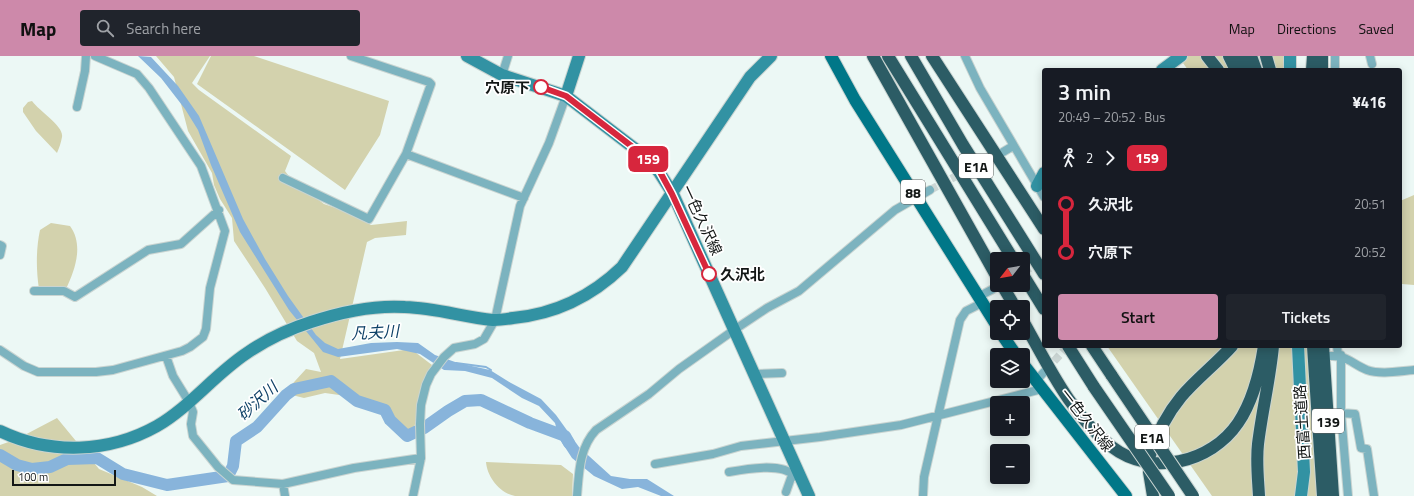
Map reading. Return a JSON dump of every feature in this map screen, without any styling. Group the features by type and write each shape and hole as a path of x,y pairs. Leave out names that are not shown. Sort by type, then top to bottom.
{"highway":[{"path":"873,56 990,265"},
{"name":"E1A","path":"888,56 1009,252"},
{"name":"E1A","path":"911,56 963,145 1042,271"},
{"path":"932,56 1042,226"},
{"path":"1206,56 1216,68"},
{"path":"1229,56 1236,68"},
{"path":"1233,56 1236,68"},
{"path":"1241,56 1248,68"},
{"path":"1251,56 1255,68"},
{"path":"1266,56 1269,68"},
{"path":"1304,56 1304,68"},
{"path":"1312,68 1313,56"},
{"path":"1322,56 1322,68"},
{"path":"1030,286 1042,305"},
{"path":"1002,292 1009,300"},
{"path":"1030,333 1060,385 1078,413 1091,428 1112,448 1125,455 1142,461 1163,464 1197,456 1214,447 1237,424 1246,408 1255,386 1264,348"},
{"name":"E1A","path":"1069,348 1094,387 1169,496"},
{"name":"E1A","path":"1093,348 1193,496"},
{"path":"1150,455 1166,418 1182,396 1221,359 1230,348"},
{"path":"1259,496 1257,468 1258,443 1270,380 1273,348"},
{"name":"西富士道路","path":"1313,348 1323,496"},
{"name":"西富士道路","path":"1323,348 1333,496"},
{"path":"1149,472 1153,496"}],"main road":[{"name":"88","path":"831,56 855,100 990,315"},
{"name":"一色久沢線","path":"1030,373 1126,496"}],"street":[{"path":"77,108 85,71 86,56"},
{"path":"0,350 24,366 38,372 96,372 113,370 190,348 203,337 206,329 210,288 225,231 219,210 201,166 149,88 136,74 95,56"},
{"path":"283,178 369,219 406,154 431,84 429,82 351,56"},
{"name":"一色久沢線","path":"467,56 502,75 566,96 647,158 660,172 672,194 784,440 797,475 809,496"},
{"path":"502,75 508,56"},
{"path":"413,496 421,458 421,405 426,385 444,357 454,348 475,344 484,339 495,320 520,206 548,143 579,56"},
{"path":"0,431 17,439 45,446 69,448 93,447 120,441 158,425 189,402 252,350 297,326 338,314 361,310 404,306 495,320 534,315 555,310 571,303 608,280 622,267 750,77 771,56"},
{"path":"965,56 980,88 1042,194"},
{"path":"1165,68 1181,56"},
{"path":"1290,56 1290,68"},
{"path":"1335,56 1335,68"},
{"path":"1003,152 1014,146"},
{"path":"406,154 524,198"},
{"path":"1037,186 1042,177"},
{"path":"577,496 580,464 584,450 589,437 596,430 649,394 679,369 734,330 767,308 799,291 895,210 930,190"},
{"path":"34,291 64,290 75,297 148,250 181,244 219,210"},
{"path":"0,246 2,246 0,255"},
{"path":"924,496 924,477 962,316 966,311 991,292"},
{"path":"1337,348 1336,356 1348,496"},
{"path":"1300,354 1304,472 1300,496"},
{"path":"166,356 173,376 189,402 192,412 191,424 193,436 223,472 233,480 283,484 354,468 421,458"},
{"path":"1336,356 1367,370 1380,372 1414,370"},
{"path":"655,464 713,454 741,446 784,440 820,438 901,425 1039,385 1044,372"},
{"path":"754,374 782,373"},
{"path":"1341,414 1355,414 1361,448 1367,449 1374,496"},
{"path":"729,472 744,469 765,468 782,469 797,475"},
{"path":"786,492 791,478 797,475"},
{"path":"283,484 285,496"}],"green space":[{"path":"156,56 210,56 192,83 199,90 291,156 285,171 291,179 324,204 351,213 371,225 407,221 406,235 375,238 367,242 340,359 411,349 432,365 413,431 401,432 393,414 353,397 325,393 304,398 284,393 306,369 321,372 314,353 297,341 234,241 232,218 220,199 214,185 212,173 188,131 174,77"},
{"path":"211,56 254,56 389,101 380,135 345,190 197,84"},
{"path":"1178,56 1296,56 1297,68 1187,68"},
{"path":"32,101 59,128 62,133 62,139 57,153 36,131 23,112 23,108 28,102"},
{"path":"1414,195 1414,285 1402,284 1402,200"},
{"path":"51,223 70,226 77,241 77,258 66,289 39,289 37,259 40,230"},
{"path":"1108,348 1308,348 1318,496 1212,496"},
{"path":"57,418 99,469 142,487 157,496 0,496 0,445 17,439"},
{"path":"486,462 561,465 573,474 572,496 515,496 509,494 499,488 491,478"}],"water":[{"path":"138,56 151,57 178,86 199,116 243,219 265,259 288,296 316,335 325,343 338,349 371,343 418,343 435,355 458,363 490,370 541,399 556,415 579,447 611,476 630,479 647,479 674,496 661,496 638,487 622,489 594,476 572,458 559,438 555,423 539,406 522,398 492,378 465,371 444,370 420,354 397,349 338,357 323,352 289,310 240,232 211,165 198,130 185,109 161,78"}],"waterway":[{"name":"凡夫川","path":"456,363 486,367 491,370"},
{"name":"砂沢川","path":"0,455 17,465 32,469 50,467 67,459 97,458 123,474 167,485 228,476 233,466 236,441 257,427 286,395 294,389 331,381 357,401 385,410 390,420 407,436 424,428 465,401 481,400 530,423 565,436 569,443"}],"tunnel":[{"path":"930,190 1000,153"},
{"path":"1030,268 1042,261"},
{"path":"1046,370 1066,348"}],"bus line":[{"name":"159","path":"541,87 566,96 647,158 660,172 672,194 709,274"}],"place":[{"name":"穴原下","path":"541,87"},
{"name":"久沢北","path":"709,274"}]}
